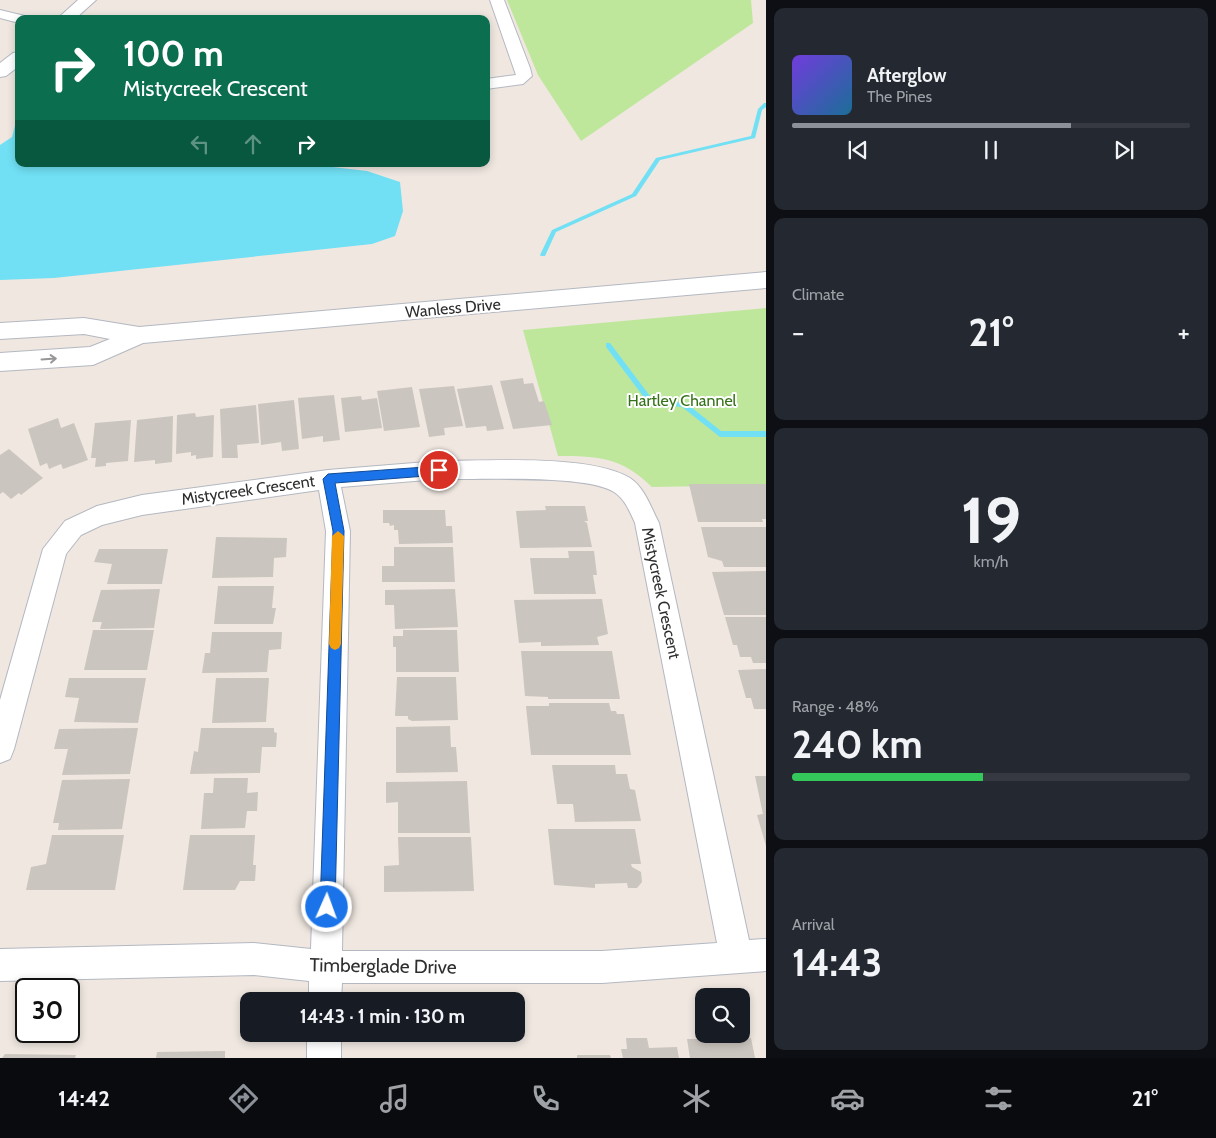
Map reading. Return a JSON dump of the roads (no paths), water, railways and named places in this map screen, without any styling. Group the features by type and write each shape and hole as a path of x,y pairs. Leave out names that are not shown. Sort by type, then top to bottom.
{"main road":[{"path":"70,15 88,0"},
{"path":"0,72 15,60"},
{"name":"Wanless Drive","path":"0,332 84,326 140,335 766,280"},
{"name":"Wanless Drive","path":"0,362 93,356 140,335"}],"street":[{"path":"490,84 518,82 524,76 523,68 497,0"},
{"path":"0,14 15,18"},
{"name":"Mistycreek Crescent","path":"0,750 55,549 73,528 97,516 142,505 328,479 439,470 561,471 596,475 622,485 635,498 647,523 751,955"},
{"path":"325,992 338,531 328,479"},
{"name":"Timberglade Drive","path":"0,965 254,959 326,967 602,967 751,955"},
{"path":"324,1042 324,1058"}],"water":[{"path":"15,126 15,167 333,167 367,171 400,182 403,211 395,236 372,244 54,278 0,280 0,145 12,137"}],"waterway":[{"path":"543,255 554,231 634,195 658,159 753,137 760,109 766,104"},
{"path":"608,345 651,402 684,405 720,434 766,434"}],"park label":[{"name":"Hartley Channel","path":"682,400"}]}
